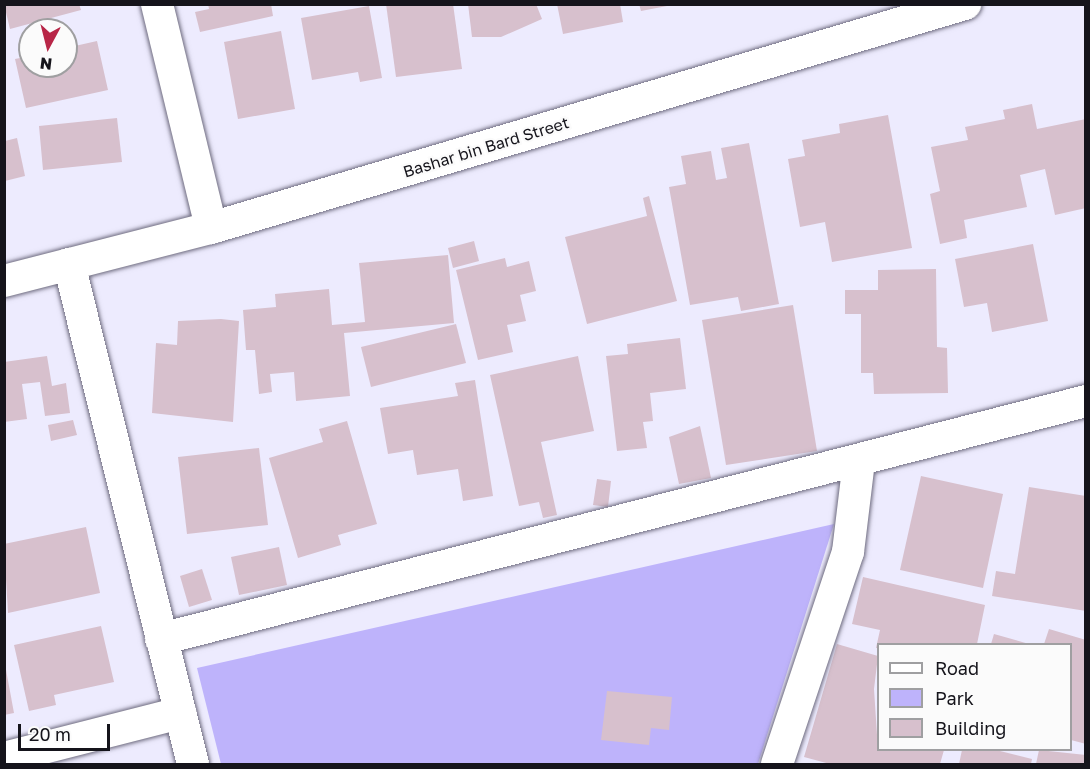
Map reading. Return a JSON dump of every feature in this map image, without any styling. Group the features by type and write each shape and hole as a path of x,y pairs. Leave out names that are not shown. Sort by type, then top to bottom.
{"street":[{"path":"157,4 211,228"},
{"name":"Bashar bin Bard Street","path":"4,280 211,228 965,4"},
{"path":"69,264 193,765"},
{"path":"161,639 1086,401"},
{"path":"777,765 848,552 859,461"},
{"path":"4,758 180,713"}],"green space":[{"path":"834,524 758,764 221,764 197,668"}],"building":[{"path":"4,4 79,4 81,10 51,18 18,18 18,27 10,29"},
{"path":"208,4 271,4 273,16 200,32 195,12 209,9"},
{"path":"386,4 453,4 462,69 396,77"},
{"path":"468,4 536,4 542,19 501,37 472,37"},
{"path":"557,4 620,4 623,22 563,34"},
{"path":"639,4 666,4 667,6 641,11"},
{"path":"369,6 382,78 360,82 358,72 312,80 301,18"},
{"path":"281,31 295,109 238,119 224,42"},
{"path":"97,41 108,90 26,108 19,78 78,78 78,45"},
{"path":"1032,104 1037,129 1086,119 1086,208 1055,215 1045,169 1020,175 1027,207 964,220 967,238 940,244 930,194 940,191 931,147 968,140 965,127 1005,119 1003,110"},
{"path":"888,115 912,248 832,262 825,222 800,227 788,159 805,156 802,140 840,133 839,124"},
{"path":"117,118 122,162 43,170 39,126"},
{"path":"17,138 25,176 5,181 5,141"},
{"path":"749,143 779,304 741,311 738,297 690,305 669,187 686,184 681,156 711,151 716,180 727,178 721,148"},
{"path":"649,196 677,301 587,324 565,237 647,216 643,198"},
{"path":"474,241 479,261 453,268 448,248"},
{"path":"1033,244 1048,321 992,332 987,303 964,307 955,259"},
{"path":"448,255 454,323 344,333 350,396 296,401 294,372 270,374 272,392 259,394 255,350 246,350 243,310 276,307 275,294 329,289 332,325 365,322 359,263"},
{"path":"505,258 507,267 529,261 536,291 520,295 526,321 507,325 513,352 478,360 456,270"},
{"path":"936,269 937,347 947,348 948,393 874,394 873,373 861,373 861,314 845,314 845,290 878,290 878,270"},
{"path":"793,305 817,451 726,465 702,320"},
{"path":"221,319 239,321 233,422 152,413 156,343 177,345 178,321"},
{"path":"456,324 466,363 371,387 361,347"},
{"path":"680,338 686,389 650,393 653,421 643,422 647,448 617,451 606,356 628,354 627,344"},
{"path":"47,356 52,386 66,383 70,413 45,416 40,382 22,384 27,419 4,422 4,362"},
{"path":"578,356 594,431 541,442 557,515 543,518 539,502 519,506 490,375"},
{"path":"475,380 493,496 463,501 458,469 417,475 413,450 388,454 380,408 458,396 455,383"},
{"path":"73,420 77,435 51,441 48,425"},
{"path":"347,421 377,524 338,535 341,545 298,558 269,458 323,442 319,429"},
{"path":"700,426 711,478 679,484 669,437"},
{"path":"259,448 268,525 187,534 178,457"},
{"path":"921,476 1003,494 983,588 900,570"},
{"path":"597,479 611,481 608,507 593,505"},
{"path":"1029,487 1086,496 1086,611 992,596 996,571 1015,574"},
{"path":"86,527 100,593 8,613 4,544"},
{"path":"279,547 287,585 239,595 231,557"},
{"path":"202,569 212,600 189,607 180,576"},
{"path":"863,577 985,605 977,643 877,643 880,630 852,624"},
{"path":"101,626 114,682 54,695 56,705 29,711 14,645"},
{"path":"1049,629 1086,640 1086,744 1072,740 1072,643 1044,643"},
{"path":"994,634 1026,643 991,643"},
{"path":"837,644 877,656 874,689 877,751 944,751 940,764 830,764 804,757"},
{"path":"4,659 14,713 4,715"},
{"path":"607,691 672,697 669,730 651,728 649,745 601,740"},
{"path":"962,751 1000,751 1032,759 1031,764 959,764"},
{"path":"1039,751 1086,755 1086,764 1036,764"}]}
